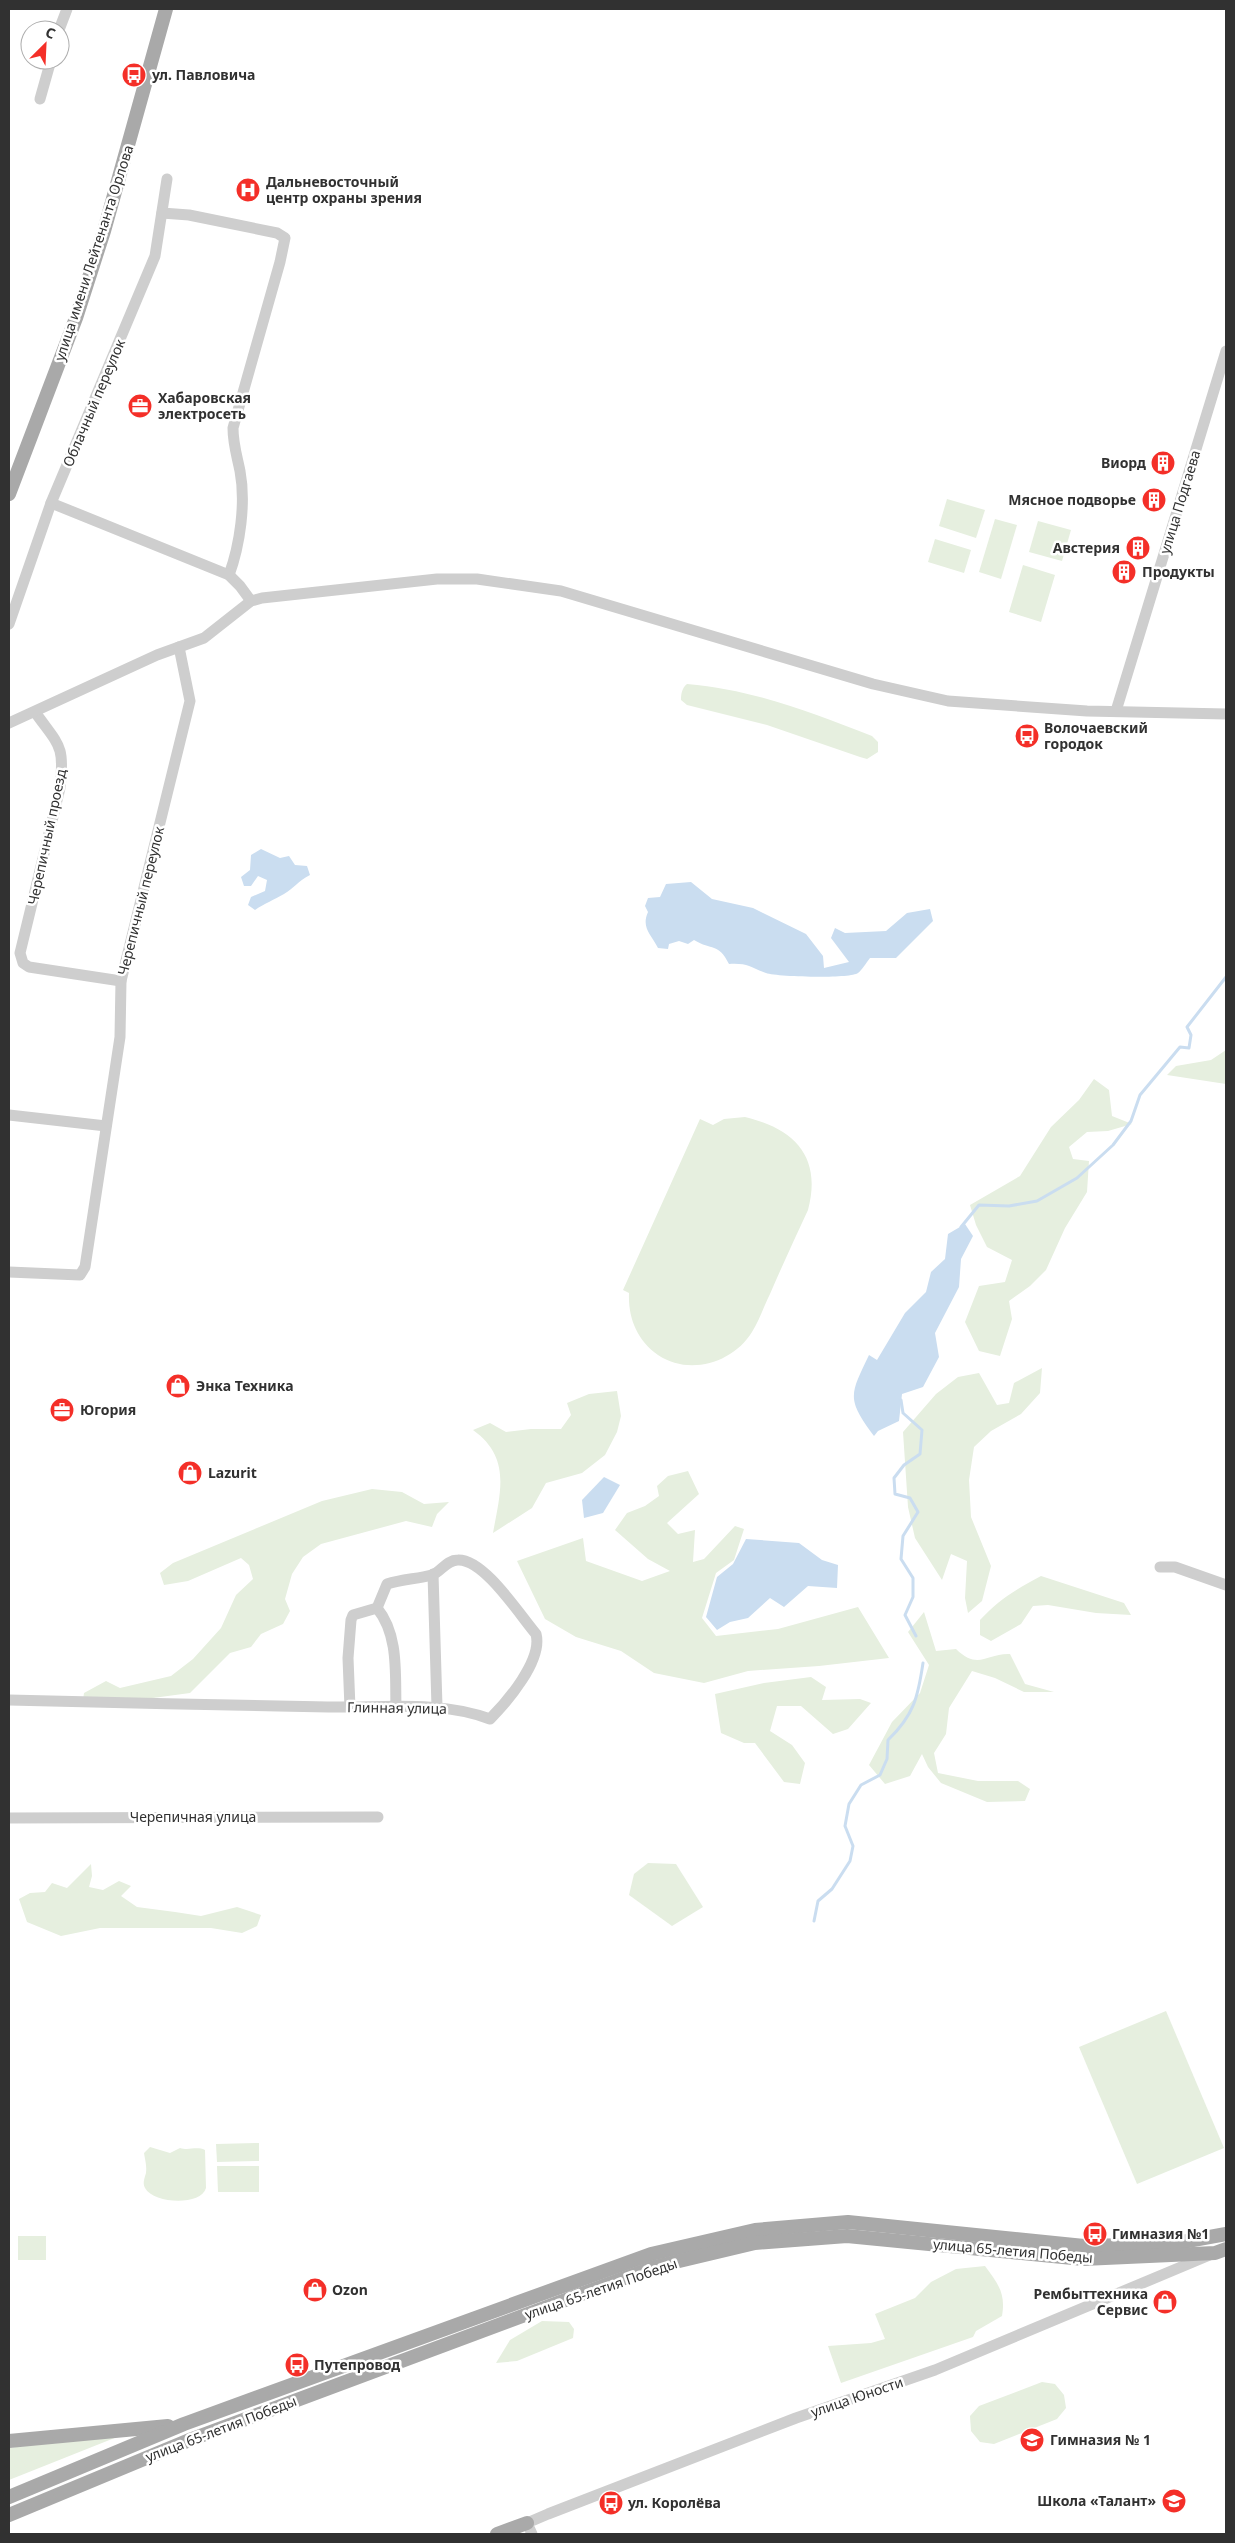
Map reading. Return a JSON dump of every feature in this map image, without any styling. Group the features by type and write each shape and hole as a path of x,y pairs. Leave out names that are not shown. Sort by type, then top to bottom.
{"main road":[{"name":"улица имени Лейтенанта Орлова","path":"9,494 76,318 104,231 166,9"},
{"name":"улица 65-летия Победы","path":"9,2497 184,2424 651,2254 755,2230 848,2222 1084,2246 1171,2244 1226,2234"},
{"name":"улица 65-летия Победы","path":"9,2515 192,2439 654,2267 755,2243 847,2236 1083,2259 1221,2251"},
{"path":"9,2441 184,2424"},
{"name":"улица Юности","path":"497,2534 529,2528"}],"street":[{"path":"40,99 48,70"},
{"name":"Облачный переулок","path":"9,624 51,503 155,256 167,179"},
{"path":"162,213 189,215 277,233 285,238 278,271 233,428 233,442 240,472 242,504 235,554 228,576"},
{"name":"улица Подгаева","path":"1116,711 1226,351"},
{"path":"51,503 228,576 240,586 251,601"},
{"path":"9,723 157,655 204,638 251,601 262,598 437,579 477,579 561,591 873,684 948,702 1116,711 1226,714"},
{"name":"Черепичный переулок","path":"9,1272 80,1276 85,1267 120,1037 121,981 190,701 179,647"},
{"name":"Черепичный проезд","path":"35,712 59,744 63,755 60,788 20,953 23,963 29,967 121,981"},
{"path":"9,1114 106,1126"},
{"name":"Глинная улица","path":"9,1700 350,1708 437,1707 467,1710 490,1719 512,1698 524,1677 538,1641 536,1634 482,1569 469,1561 456,1559 444,1564 433,1574 402,1579 387,1584 372,1609"},
{"path":"1160,1567 1174,1567 1226,1585"},
{"path":"433,1574 437,1707"},
{"path":"350,1708 348,1658 351,1620 353,1615 372,1609 384,1617 394,1652 396,1707"},
{"name":"Черепичная улица","path":"9,1818 378,1817"},
{"name":"улица Юности","path":"529,2528 548,2514 796,2418 935,2370 1221,2251"}],"green space":[{"path":"947,499 985,510 976,538 939,526"},
{"path":"995,519 1017,525 1001,579 979,572"},
{"path":"1038,521 1071,530 1062,561 1029,552"},
{"path":"935,539 971,550 964,573 928,562"},
{"path":"1023,565 1055,575 1041,622 1009,612"},
{"path":"687,684 736,691 782,703 872,736 878,742 878,752 867,759 767,725 687,705 681,700 682,691"},
{"path":"1226,1050 1226,1084 1167,1075 1176,1066 1211,1060"},
{"path":"1094,1079 1109,1090 1112,1116 1132,1124 1108,1131 1087,1132 1069,1147 1073,1159 1089,1161 1087,1192 1065,1228 1046,1270 1030,1286 1009,1301 1012,1319 1000,1356 979,1351 965,1322 979,1286 1005,1282 1012,1260 987,1247 976,1225 970,1205 1020,1176 1051,1127 1079,1100"},
{"path":"745,1117 778,1129 791,1138 800,1148 807,1160 811,1175 808,1210 757,1323 744,1343 734,1352 709,1363 683,1365 658,1355 644,1342 632,1320 629,1293 623,1290 700,1119 713,1125 724,1119"},
{"path":"1042,1368 1040,1393 1021,1414 991,1431 974,1447 969,1480 971,1517 991,1566 982,1601 968,1613 965,1598 967,1561 951,1554 942,1580 915,1538 908,1507 903,1432 936,1394 958,1377 979,1373 997,1405 1009,1403 1014,1383"},
{"path":"617,1391 621,1416 617,1432 605,1455 582,1473 546,1483 532,1508 493,1533 500,1490 498,1464 494,1452 473,1430 490,1423 506,1432 531,1429 561,1429 571,1415 567,1403 589,1394"},
{"path":"688,1471 699,1494 667,1523 678,1534 695,1530 693,1562 704,1559 735,1526 744,1529 734,1560 716,1573 702,1618 716,1636 778,1629 858,1607 889,1658 819,1666 748,1671 704,1683 654,1673 621,1651 576,1637 545,1619 517,1561 583,1538 586,1561 642,1581 670,1571 648,1559 615,1530 627,1513 645,1506 659,1496 657,1486 668,1476"},
{"path":"372,1489 402,1492 424,1504 449,1502 437,1514 432,1527 406,1521 321,1544 303,1557 292,1574 285,1599 290,1611 283,1624 261,1634 251,1647 230,1653 190,1693 138,1700 83,1700 84,1693 106,1681 120,1688 171,1676 193,1659 221,1628 236,1595 253,1579 249,1565 241,1558 188,1581 164,1585 160,1573 173,1563 322,1501"},
{"path":"1041,1576 1124,1603 1131,1615 1096,1613 1048,1605 1033,1606 1021,1624 991,1641 980,1635 980,1620 994,1606 1024,1585"},
{"path":"924,1612 936,1651 956,1649 971,1659 977,1660 1010,1654 1025,1684 1054,1692 1024,1692 995,1678 972,1671 949,1708 946,1734 934,1753 938,1773 978,1781 1018,1781 1030,1789 1025,1801 987,1802 941,1783 928,1767 922,1754 910,1776 885,1784 869,1765 892,1722 920,1693 929,1665 908,1632"},
{"path":"811,1677 826,1687 822,1700 860,1699 871,1703 848,1729 833,1734 801,1706 777,1706 770,1731 792,1745 805,1763 800,1784 784,1782 755,1743 744,1743 721,1733 715,1694 764,1683"},
{"path":"648,1863 676,1864 703,1907 672,1926 629,1895 634,1874"},
{"path":"91,1864 92,1876 89,1887 103,1890 119,1881 131,1886 121,1896 137,1907 201,1916 237,1907 261,1915 257,1926 242,1933 211,1928 100,1928 61,1936 27,1922 19,1899 30,1893 45,1892 52,1883 67,1888"},
{"path":"1166,2011 1224,2148 1137,2184 1079,2047"},
{"path":"259,2143 259,2161 217,2162 216,2144"},
{"path":"150,2147 170,2153 180,2148 199,2148 205,2150 206,2188 202,2194 196,2198 177,2201 167,2200 150,2193 144,2186 146,2165 144,2153"},
{"path":"217,2166 259,2166 259,2192 218,2192"},
{"path":"18,2236 46,2236 46,2260 18,2260"},
{"path":"985,2266 1000,2289 1003,2301 1002,2316 976,2331 973,2337 841,2383 828,2346 871,2343 885,2339 875,2314 915,2298 931,2282 956,2269"},
{"path":"542,2321 569,2322 574,2329 573,2338 517,2361 496,2363 510,2340"},
{"path":"1042,2382 1055,2384 1064,2395 1066,2408 1057,2419 994,2444 980,2442 971,2431 970,2416 979,2406"},
{"path":"117,2437 9,2480 9,2448 43,2443"}],"water":[{"path":"261,849 280,858 289,856 295,865 307,866 310,875 284,894 255,910 248,905 251,897 265,891 267,880 258,876 251,886 244,886 241,877 250,870 251,855"},
{"path":"691,882 712,899 753,908 806,934 823,956 824,968 849,962 831,938 835,928 845,933 886,931 907,913 930,909 933,921 896,958 870,958 858,973 852,975 828,977 766,973 745,965 729,964 718,950 694,940 688,944 679,941 669,944 668,949 658,948 646,927 648,912 645,906 648,898 660,897 666,884"},
{"path":"965,1224 973,1236 961,1259 959,1287 935,1333 939,1357 923,1387 902,1394 899,1421 878,1431 874,1436 855,1404 854,1396 858,1379 869,1355 877,1360 905,1313 926,1292 931,1272 945,1259 948,1234"},
{"path":"604,1477 620,1485 603,1513 584,1518 582,1500"},
{"path":"746,1539 799,1543 822,1560 838,1565 837,1588 808,1586 784,1607 770,1598 748,1618 730,1622 717,1630 706,1617 717,1577 733,1564"}],"waterway":[{"path":"961,1227 979,1205 1009,1206 1037,1201 1077,1178 1113,1145 1131,1121 1140,1095 1180,1047 1189,1048 1191,1035 1187,1027 1226,977"},
{"path":"901,1400 903,1413 922,1430 920,1454 904,1465 894,1478 895,1494 910,1498 918,1512 903,1536 901,1559 913,1578 913,1597 905,1615 916,1636"},
{"path":"814,1921 818,1901 832,1889 850,1861 853,1846 845,1826 849,1804 861,1785 880,1775 887,1759 888,1740 904,1722 917,1696 923,1663"}],"place":[{"name":"ул. Павловича","path":"134,75"},
{"name":"Дальневосточный центр охраны зрения","path":"248,190"},
{"name":"Хабаровская электросеть","path":"140,406"},
{"name":"Виорд","path":"1163,463"},
{"name":"Мясное подворье","path":"1154,500"},
{"name":"Австерия","path":"1138,548"},
{"name":"Продукты","path":"1124,572"},
{"name":"Волочаевский городок","path":"1027,736"},
{"name":"Энка Техника","path":"178,1386"},
{"name":"Югория","path":"62,1410"},
{"name":"Lazurit","path":"190,1473"},
{"name":"Гимназия №1","path":"1095,2234"},
{"name":"Ozon","path":"315,2290"},
{"name":"Рембыттехника Сервис","path":"1165,2302"},
{"name":"Путепровод","path":"297,2365"},
{"name":"Гимназия № 1","path":"1032,2440"},
{"name":"Школа «Талант»","path":"1174,2501"},
{"name":"ул. Королёва","path":"611,2503"}]}
